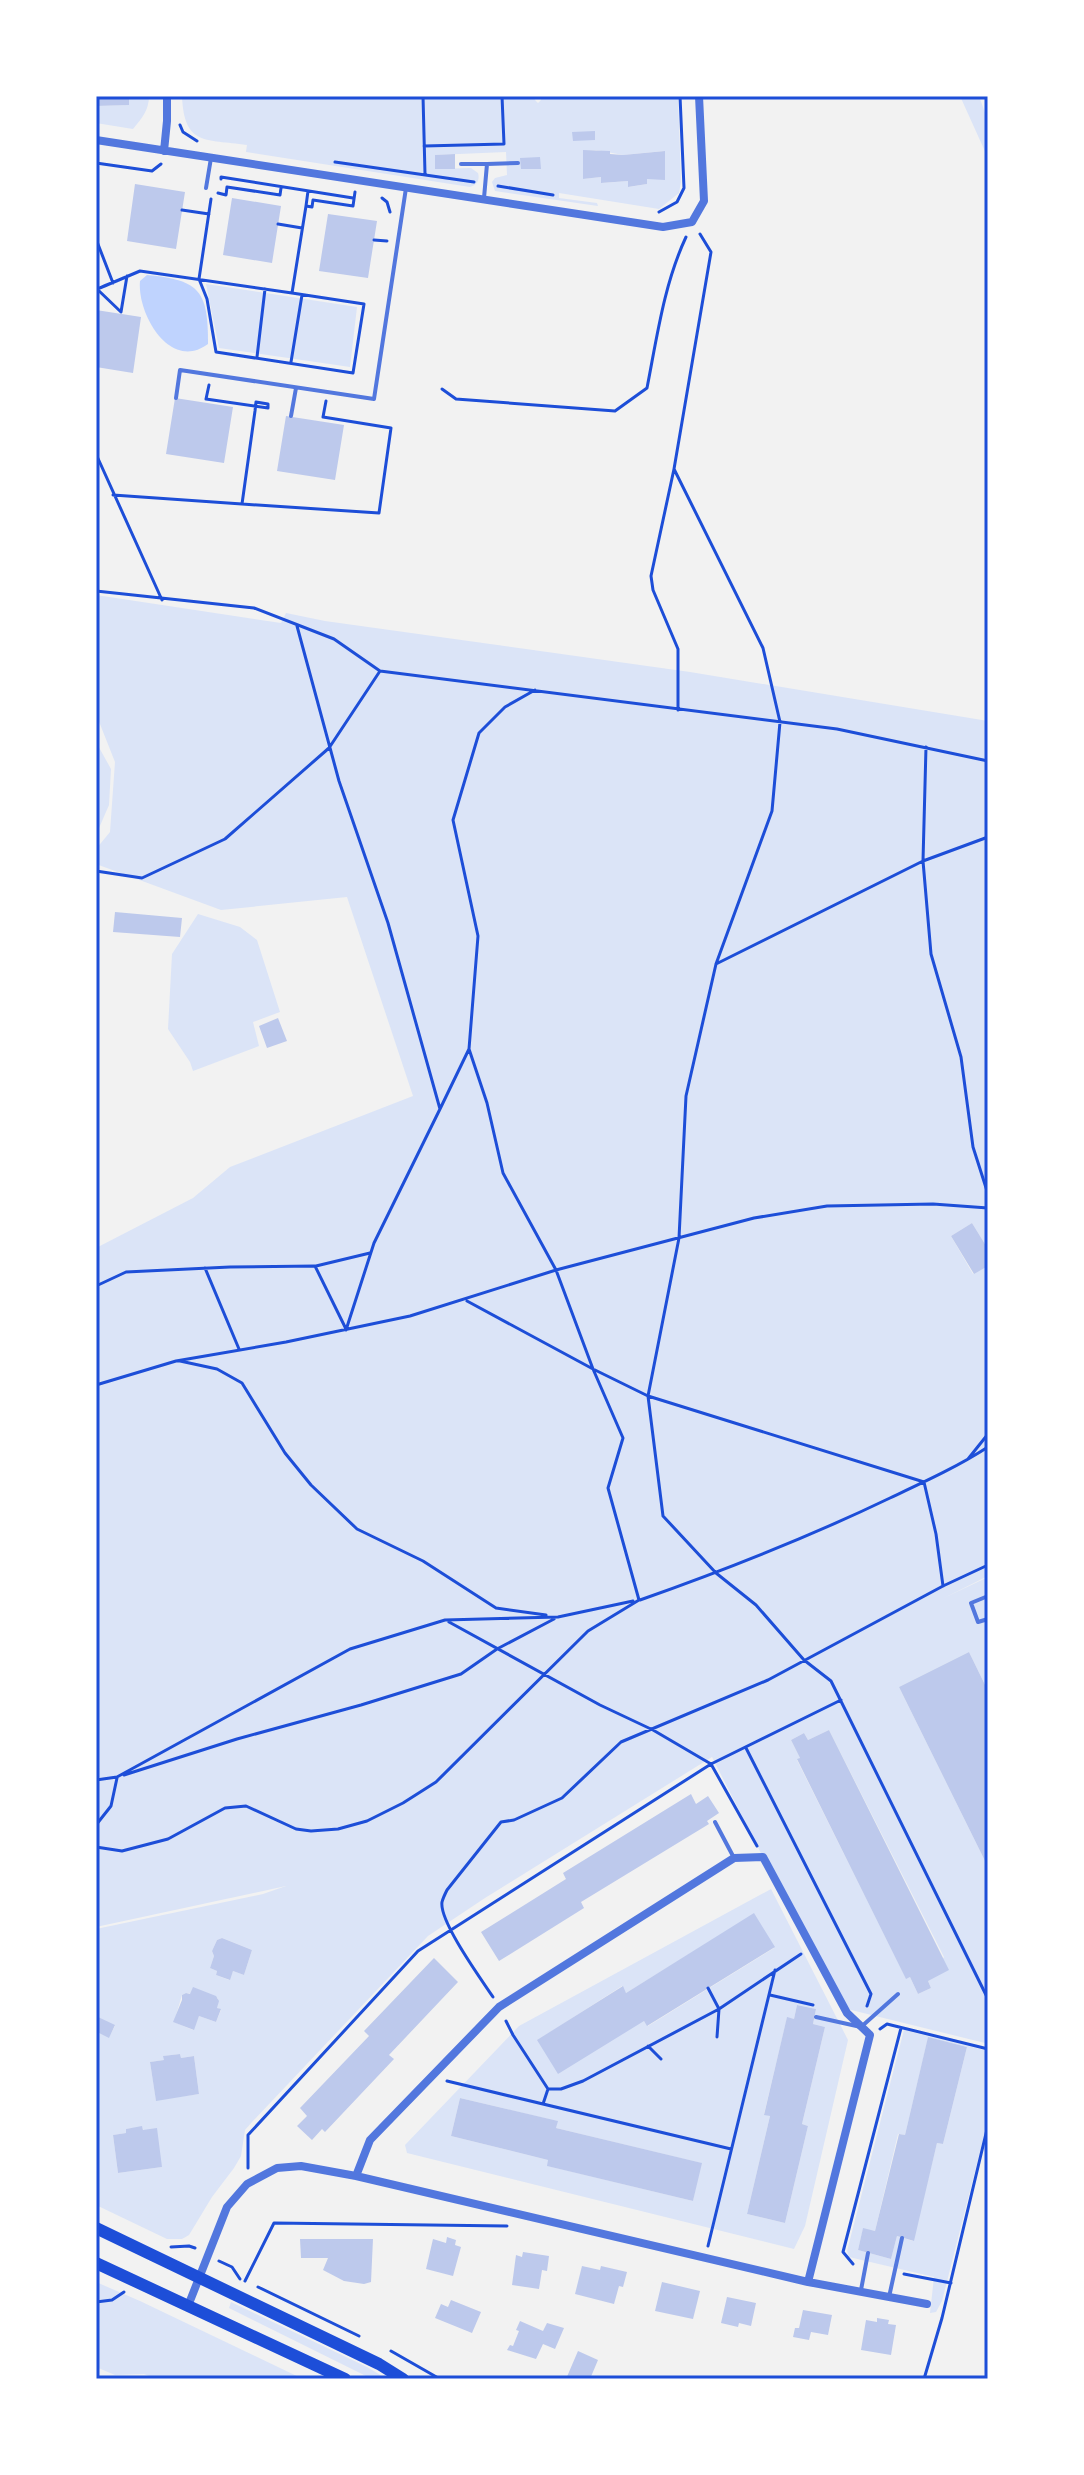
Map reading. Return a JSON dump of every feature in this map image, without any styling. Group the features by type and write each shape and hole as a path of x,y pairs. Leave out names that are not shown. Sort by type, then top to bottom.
{"main road":[{"path":"96,2228 379,2364 403,2379"},
{"path":"96,2263 345,2379"}],"street":[{"path":"164,151 167,96"},
{"path":"96,140 663,227 692,222 704,201 699,96"},
{"path":"356,2176 370,2140 499,2007 734,1858 763,1857 847,2013 870,2035 808,2282"},
{"path":"188,2306 227,2207 247,2184 277,2168 301,2166 356,2176 808,2282 927,2304"}],"lane":[{"path":"206,188 211,158"},
{"path":"461,164 518,163"},
{"path":"484,200 487,164"},
{"path":"176,398 180,370 374,399 406,188"},
{"path":"291,416 296,388"},
{"path":"988,1596 971,1603 978,1622 988,1619"},
{"path":"715,1822 734,1858"},
{"path":"816,2017 861,2027 898,1994"},
{"path":"889,2297 902,2238"},
{"path":"860,2292 868,2253"}],"path":[{"path":"423,96 425,174"},
{"path":"424,146 504,144 502,96"},
{"path":"96,163 152,171 163,162"},
{"path":"209,169 222,171 221,179 353,198"},
{"path":"127,276 121,312 97,289 113,283 127,276 140,271 199,279 364,304 353,373 216,352 207,299 199,279 212,192 226,195 227,187 280,195 281,186"},
{"path":"292,293 308,191"},
{"path":"306,206 312,207 313,200 353,206 354,191 364,193"},
{"path":"375,195 387,202 391,215"},
{"path":"182,210 209,214"},
{"path":"442,389 456,399 615,411 647,388 677,255 692,222"},
{"path":"678,710 678,649 653,590 651,576 674,469 711,252 692,222"},
{"path":"278,224 302,228"},
{"path":"96,239 113,283"},
{"path":"374,240 387,241"},
{"path":"257,358 265,289"},
{"path":"291,364 302,295"},
{"path":"113,495 379,513 391,428 323,417 330,370"},
{"path":"210,375 206,399 256,409 242,504"},
{"path":"96,454 162,600"},
{"path":"674,469 763,648 780,722 772,811 716,964 686,1096 679,1238 648,1396 663,1516 716,1573 756,1605 804,1660 831,1681 988,1999"},
{"path":"96,591 254,608 334,639 380,671 837,729 988,761"},
{"path":"296,625 329,748 388,923 440,1109"},
{"path":"96,871 142,878 225,839 329,748 380,671"},
{"path":"346,1330 370,1253 469,1049 478,936 453,820 479,733 505,707 535,690"},
{"path":"926,747 923,861 931,954 961,1057 973,1147 988,1194"},
{"path":"716,964 923,861 988,837"},
{"path":"469,1049 487,1103 503,1173 556,1270 623,1438 608,1488 639,1600"},
{"path":"96,1385 176,1361 410,1316 556,1270 754,1218 827,1206 933,1204 988,1208"},
{"path":"96,1286 126,1272 315,1266 370,1253"},
{"path":"315,1266 346,1330"},
{"path":"205,1268 239,1349"},
{"path":"465,1300 648,1396 924,1482"},
{"path":"176,1361 217,1369 242,1383 285,1453 311,1485 357,1529 423,1561 496,1608 558,1617"},
{"path":"965,1462 988,1434"},
{"path":"96,1825 111,1806 117,1777 350,1649 445,1620 558,1617 639,1600 716,1573 839,1522 965,1462 988,1447"},
{"path":"924,1482 936,1534 943,1586"},
{"path":"548,2089 444,1916 442,1903 447,1890 501,1822 514,1820 562,1798 621,1742 768,1680 988,1565"},
{"path":"96,1847 122,1851 168,1839 225,1808 246,1806 296,1829 311,1831 338,1829 367,1821 436,1782 588,1631 639,1600"},
{"path":"96,1780 117,1777 461,1674 497,1649 558,1617"},
{"path":"445,1620 711,1764 763,1857"},
{"path":"247,2184 248,2135 418,1951 711,1764 841,1700"},
{"path":"745,1748 871,1994 864,2017 988,2049"},
{"path":"548,2089 561,2089 583,2081 719,2009 811,1948"},
{"path":"705,2258 775,1970"},
{"path":"708,1988 719,2009 717,2037"},
{"path":"769,1994 795,2001"},
{"path":"870,2035 887,2024"},
{"path":"865,2266 851,2264 843,2252 901,2028"},
{"path":"648,2046 661,2059"},
{"path":"431,2077 731,2149"},
{"path":"543,2104 548,2089"},
{"path":"924,2379 951,2283 988,2125"},
{"path":"170,2247 189,2246 207,2254 232,2267 239,2279 245,2281 274,2223 518,2227"},
{"path":"894,2272 951,2283"},
{"path":"259,2287 364,2338"},
{"path":"96,2302 112,2300"},
{"path":"389,2351 440,2379"}],"shaded area":[{"path":"129,96 149,96 146,110 133,129 96,123 96,106 128,105"},
{"path":"182,96 534,96 538,103 541,96 678,96 681,182 679,193 659,209 559,193 559,198 597,203 598,206 495,191 492,182 495,178 507,175 506,152 435,155 436,169 471,168 478,173 477,182 470,187 246,152 247,145 209,140 192,132","holes":["583,151 623,155 664,151 665,179 647,179 647,184 629,187 628,181 602,183 601,177 583,179"]},
{"path":"960,96 979,96 988,121 988,158"},
{"path":"206,284 357,307 350,367 219,348"},
{"path":"96,595 281,623 286,613 690,672 988,721 988,1249 972,1223 951,1236 973,1274 988,1266 988,1576 944,1598 988,1577 988,1691 969,1652 899,1687 988,1867 988,2034 985,2043 839,2007 712,1757 428,1936 245,2130 241,2156 189,2235 182,2239 167,2239 96,2205 96,2038 99,2033 109,2037 115,2026 96,2016 96,1929 263,1894 286,1886 96,1927 96,1248 193,1198 230,1167 413,1096 347,897 221,910 96,864 96,849 110,832 115,762 96,714","holes":["829,1730 944,1957 928,1981 931,1988 918,1994 910,1977 906,1978 797,1760 800,1758 791,1740 804,1733 808,1740","222,1938 252,1950 244,1975 233,1971 229,1980 216,1975 217,1971 210,1968 217,1940","182,1995 218,1998 217,2008 221,2010 216,2022 199,2016 193,2030 174,2022","164,2056 194,2056 199,2094 156,2100 150,2062 164,2060","142,2127 162,2167 118,2173 113,2135 126,2133 126,2129"]},
{"path":"96,742 111,769 109,805 96,835"},
{"path":"198,914 240,927 257,940 280,1012 253,1022 259,1046 193,1071 168,1029 172,954"},
{"path":"771,1889 848,2040 805,2226 794,2249 407,2153 405,2145 519,2026","holes":["754,1914 774,1948 648,2026 644,2021 538,2040 622,1986 626,1993","797,2005 816,2009 813,2024 825,2027 802,2124 808,2126 785,2223 747,2214 770,2116 764,2114 787,2018 794,2019","460,2098 557,2121 556,2128 701,2163 693,2201 548,2166 548,2160 451,2136"]},
{"path":"904,2030 988,2051 988,2120 942,2301 936,2312 930,2313 934,2277 849,2257 847,2251","holes":["928,2038 967,2047 943,2144 937,2143 913,2241 897,2236 891,2259 858,2250 863,2229 875,2231 898,2134 905,2135"]},
{"path":"96,2282 303,2379 157,2379 144,2374 115,2375 96,2367"},
{"path":"231,2302 387,2379 372,2379 229,2308"}],"water":[{"path":"147,275 179,281 198,292 206,312 208,344 194,351 181,351 159,335 150,323 141,294 140,281"}],"building":[{"path":"96,96 129,96 129,105 96,106"},
{"path":"595,131 595,140 573,141 572,132"},
{"path":"583,150 623,155 665,151 665,180 647,179 647,184 628,187 628,181 601,183 601,177 583,179"},
{"path":"455,154 455,169 435,169 435,155"},
{"path":"540,157 541,169 521,169 520,158"},
{"path":"135,184 185,192 176,249 127,241"},
{"path":"232,198 281,206 272,263 223,255"},
{"path":"328,214 377,221 368,278 319,271"},
{"path":"96,310 141,317 133,373 96,367"},
{"path":"175,398 233,407 224,463 166,454"},
{"path":"286,416 344,425 335,480 277,471"},
{"path":"115,912 182,918 180,937 113,932"},
{"path":"278,1018 287,1041 267,1048 259,1026"},
{"path":"972,1223 988,1249 988,1266 974,1274 951,1236"},
{"path":"969,1652 988,1691 988,1867 899,1687"},
{"path":"829,1730 949,1970 928,1981 931,1988 918,1994 910,1977 906,1979 797,1759 800,1758 791,1740 804,1733 808,1740"},
{"path":"691,1794 696,1804 708,1796 719,1813 707,1821 709,1824 581,1902 584,1908 499,1961 481,1932 566,1879 563,1873"},
{"path":"754,1913 775,1947 647,2026 644,2021 558,2074 537,2040 623,1986 626,1993"},
{"path":"222,1938 252,1950 244,1975 233,1971 230,1980 216,1975 217,1971 210,1968 214,1956 212,1951 217,1940"},
{"path":"434,1958 458,1982 389,2055 394,2059 325,2132 322,2129 312,2140 297,2126 307,2116 300,2108 369,2036 364,2031"},
{"path":"193,1987 216,1996 219,2001 217,2008 221,2009 216,2022 199,2016 194,2030 173,2022 182,1995 190,1994"},
{"path":"797,2005 816,2009 813,2024 825,2027 802,2124 808,2126 785,2223 747,2214 770,2116 764,2115 787,2017 794,2019"},
{"path":"96,2016 115,2025 109,2038 99,2033 96,2039"},
{"path":"928,2037 967,2047 943,2144 937,2143 914,2241 897,2236 891,2259 858,2250 863,2228 875,2231 899,2134 905,2135"},
{"path":"180,2054 181,2058 194,2056 199,2094 156,2101 150,2062 164,2060 163,2056"},
{"path":"460,2098 558,2121 556,2128 702,2163 693,2201 547,2166 548,2160 451,2136"},
{"path":"142,2126 143,2130 157,2128 162,2167 118,2173 113,2135"},
{"path":"447,2237 456,2240 455,2245 461,2247 453,2276 426,2269 433,2239 446,2243"},
{"path":"300,2239 373,2239 371,2282 344,2281 323,2270 328,2258 301,2258"},
{"path":"523,2252 549,2256 547,2271 542,2270 539,2289 512,2285 516,2255 522,2257"},
{"path":"582,2266 600,2270 601,2266 627,2272 614,2304 575,2294"},
{"path":"662,2282 700,2291 693,2319 655,2311"},
{"path":"727,2297 756,2303 751,2326 721,2323"},
{"path":"451,2300 481,2312 472,2333 435,2318 441,2304 448,2307"},
{"path":"803,2310 832,2315 828,2335 811,2332 809,2340 793,2337 795,2328 799,2328"},
{"path":"877,2318 896,2325 891,2355 861,2350 866,2320 877,2322"},
{"path":"520,2321 543,2331 547,2323 564,2328 555,2349 543,2344 536,2359 507,2350 510,2345 513,2346"},
{"path":"578,2351 598,2360 590,2379 566,2379"}]}
